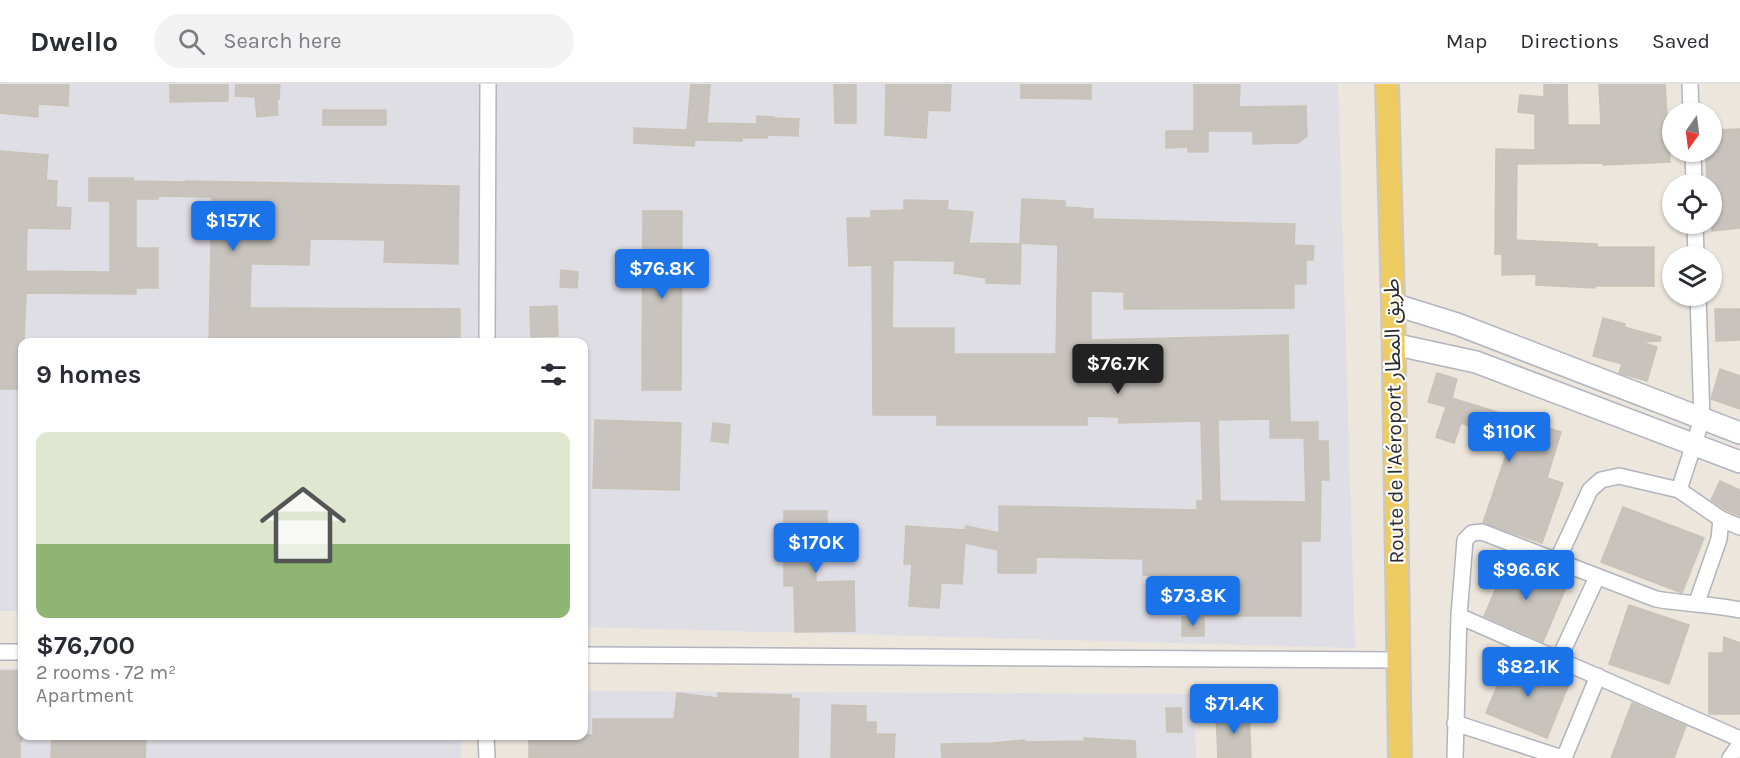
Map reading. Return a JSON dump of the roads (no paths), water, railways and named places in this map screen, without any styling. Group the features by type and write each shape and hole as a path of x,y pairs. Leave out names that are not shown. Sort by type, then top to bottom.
{"main road":[{"name":"Route de l'Aéroport طريق المطار","path":"1387,84 1400,758"},
{"path":"1393,304 1457,324 1740,433"},
{"path":"1393,344 1476,362 1740,462"}],"street":[{"path":"487,338 488,84"},
{"path":"1690,84 1691,102"},
{"path":"1678,490 1702,419 1698,306"},
{"path":"1557,561 1590,490 1601,480 1619,476 1678,490 1721,519 1740,526"},
{"path":"1697,602 1719,540 1721,519"},
{"path":"1455,758 1459,616 1464,540 1472,533 1482,532 1656,599 1680,603 1697,602 1740,610"},
{"path":"1559,659 1597,577"},
{"path":"1459,616 1740,739"},
{"path":"0,652 18,652"},
{"path":"588,656 1398,660"},
{"path":"1455,723 1563,758 1598,676"},
{"path":"486,740 487,758"},
{"path":"1730,758 1740,744"}]}
